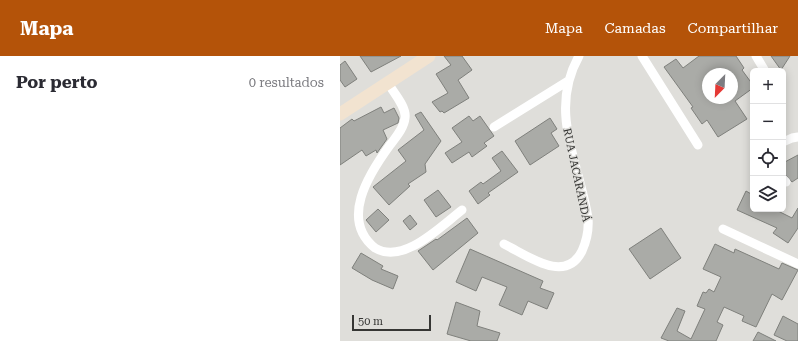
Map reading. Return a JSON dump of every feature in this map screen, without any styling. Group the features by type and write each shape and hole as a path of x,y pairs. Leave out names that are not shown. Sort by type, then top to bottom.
{"main road":[{"path":"340,114 429,56"}],"street":[{"path":"494,127 568,81 580,56"},
{"path":"642,56 698,145"},
{"path":"756,56 763,68"},
{"name":"RUA JACARANDÁ","path":"504,244 545,265 563,267 572,263 579,256 586,243 589,229 588,218 567,134 565,113 568,81"},
{"path":"388,83 404,110 406,117 396,136 364,180 353,200 350,211 355,231 361,238 375,248 390,253 400,252 411,247 462,210"},
{"path":"786,141 798,137"},
{"path":"723,229 798,264"}],"building":[{"path":"360,56 401,56 371,72"},
{"path":"444,56 462,56 472,70 458,80 469,98 444,113 442,111 440,112 432,102 448,93 436,74 451,65"},
{"path":"699,56 736,56 744,68 742,70 750,81 750,90 738,99 738,68 702,68 702,104 737,104 747,119 718,137 707,120 702,124 691,108 693,107 664,67 676,59 683,68"},
{"path":"771,56 790,56 782,68 780,68"},
{"path":"345,61 357,79 345,87 340,80 340,65"},
{"path":"381,107 384,113 394,108 399,118 398,123 383,130 387,139 377,153 376,150 366,156 362,150 340,165 340,128 352,119 354,121"},
{"path":"421,112 441,141 425,164 426,172 408,184 410,186 389,205 373,187 406,161 398,150 424,130 415,115"},
{"path":"469,116 473,121 480,116 494,136 484,143 487,146 472,157 469,152 452,163 445,153 462,142 452,128"},
{"path":"550,118 557,129 551,133 559,146 530,165 515,141"},
{"path":"502,151 518,172 488,193 490,195 478,204 469,191 481,182 483,184 501,171 492,158"},
{"path":"798,155 798,178 792,182 786,175 786,161"},
{"path":"438,190 451,207 436,217 424,200"},
{"path":"746,191 750,193 750,212 780,212 792,218 798,208 798,228 788,243 773,233 777,228 737,210"},
{"path":"378,209 389,220 376,232 366,220"},
{"path":"410,215 417,224 410,230 403,221"},
{"path":"467,218 478,233 433,270 418,251 436,239 437,240"},
{"path":"661,228 681,258 650,279 629,249"},
{"path":"715,244 734,253 735,249 779,269 782,263 798,270 782,300 772,294 756,327 742,321 744,316 724,307 717,322 723,325 716,341 669,341 661,338 677,308 685,311 677,331 691,339 705,309 697,306 703,292 706,293 709,289 714,292 721,277 703,269"},
{"path":"470,249 543,281 540,288 554,293 547,309 528,301 522,315 499,305 507,287 482,277 476,291 456,282"},
{"path":"361,253 383,266 381,269 398,276 393,289 372,280 352,268"},
{"path":"456,302 480,311 477,326 500,333 497,341 471,341 447,334"},
{"path":"783,316 798,324 798,341 787,341 774,335"},
{"path":"758,332 776,341 753,341"}]}
